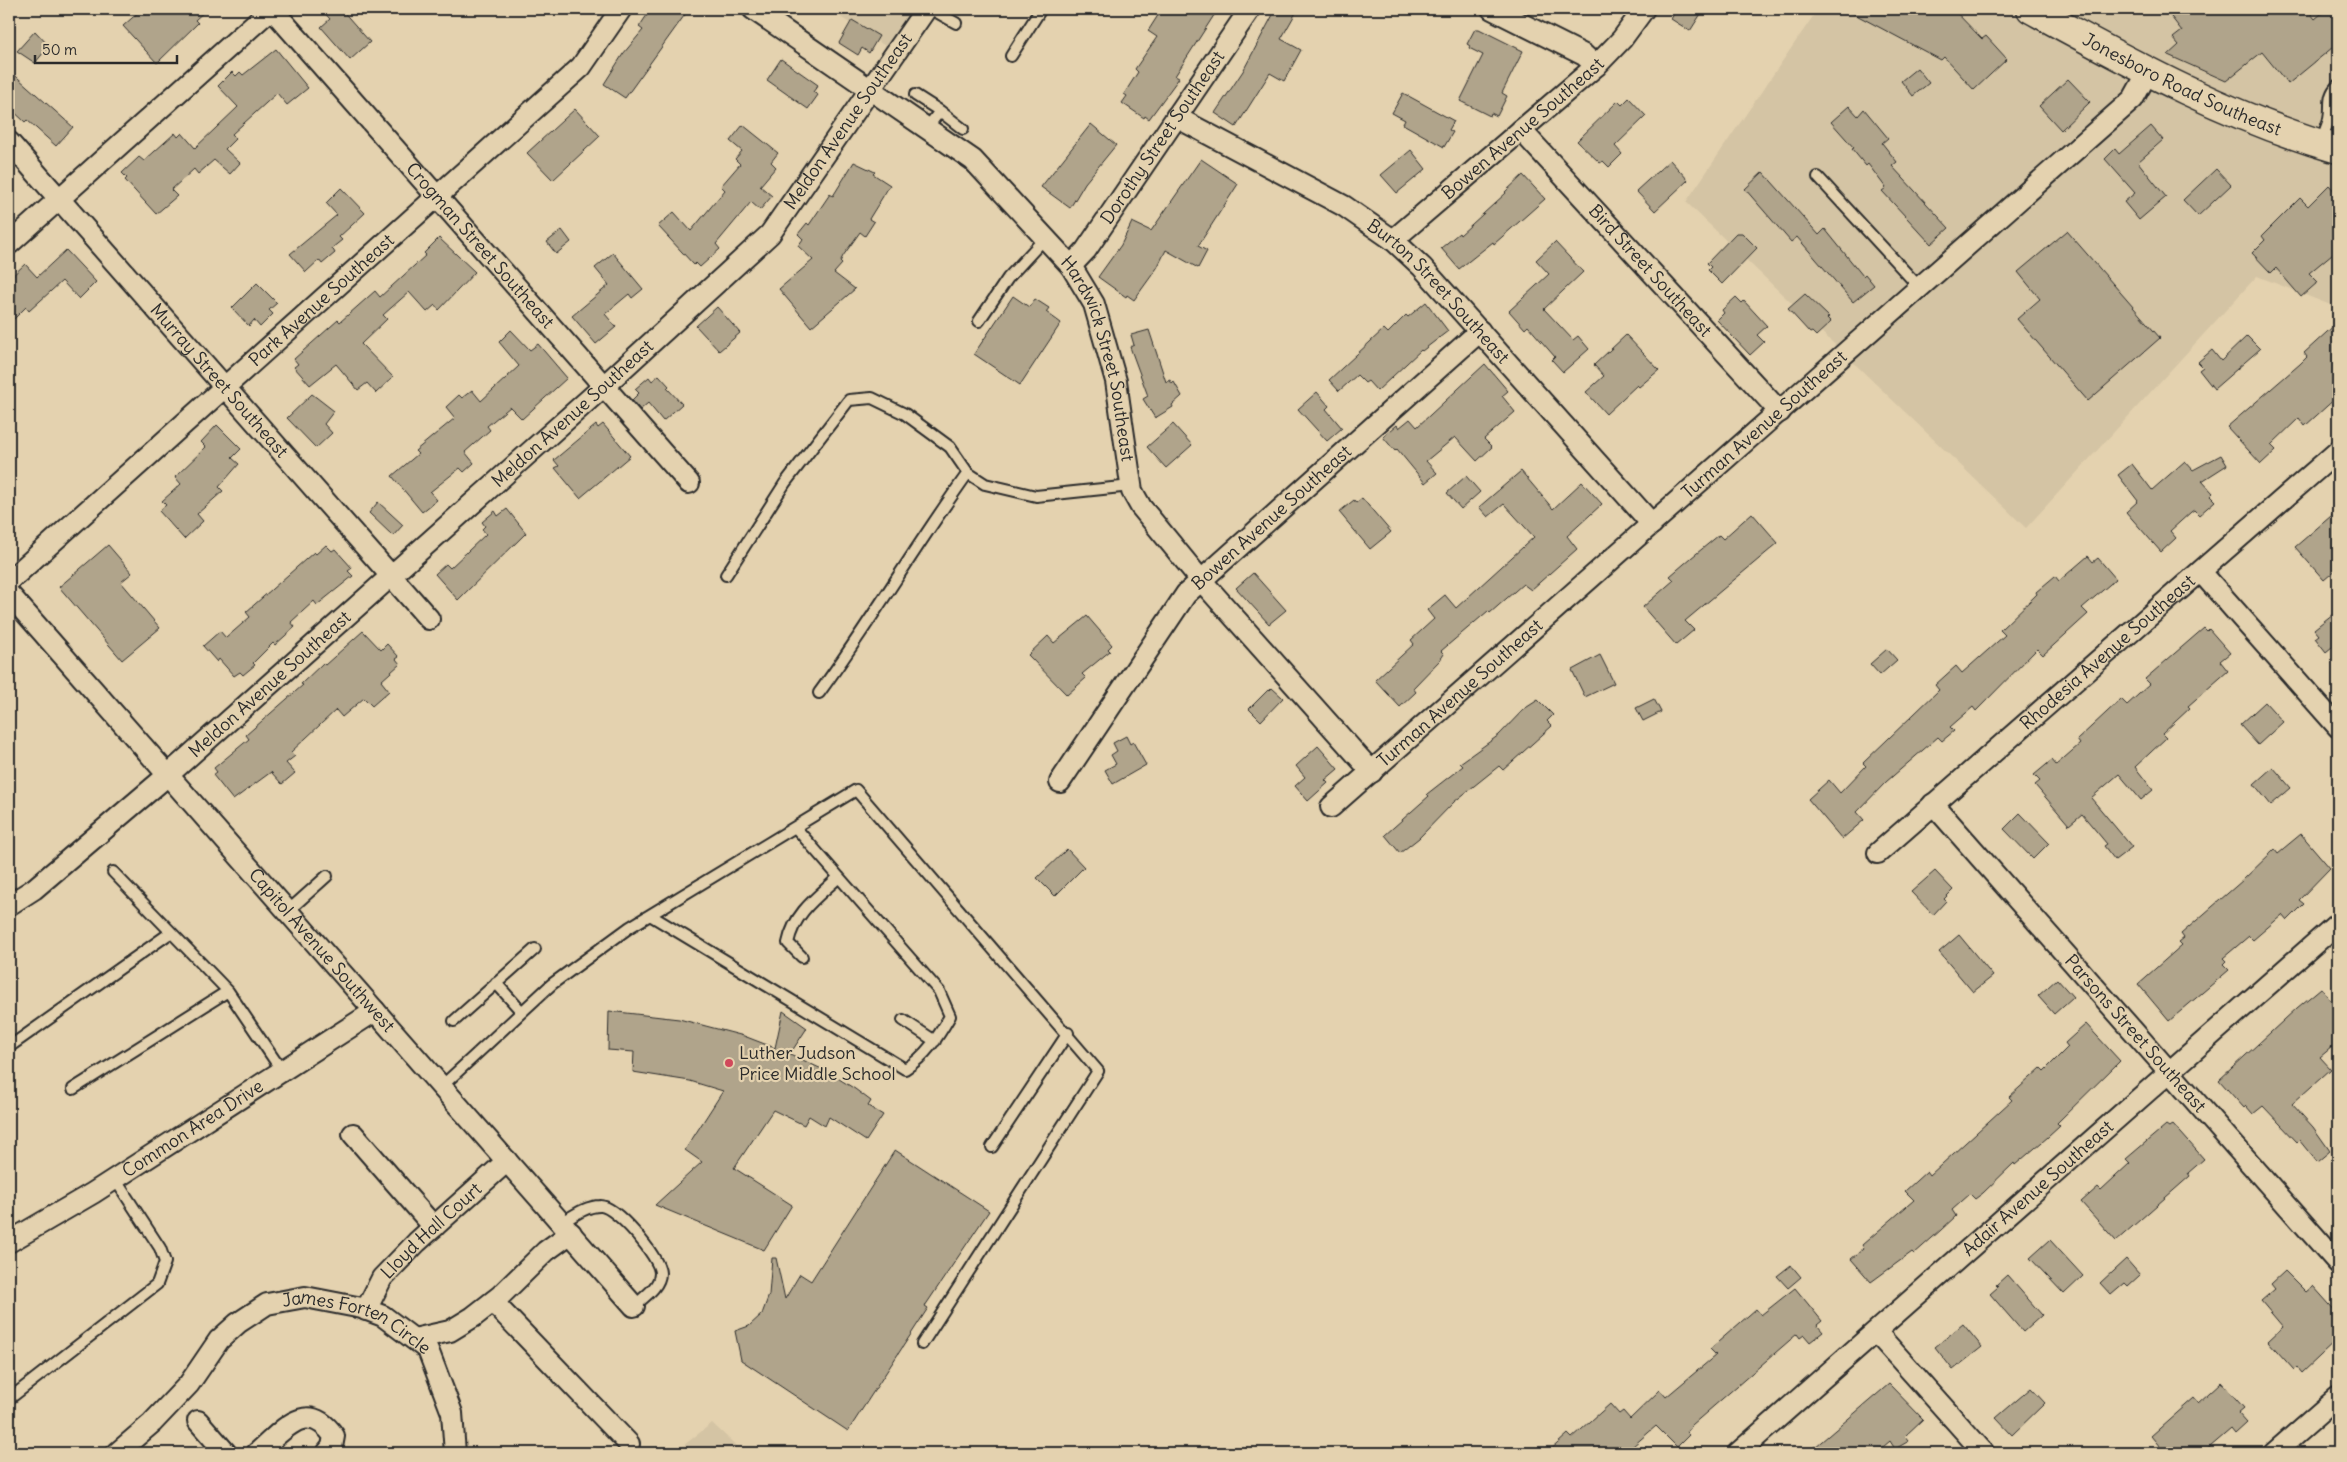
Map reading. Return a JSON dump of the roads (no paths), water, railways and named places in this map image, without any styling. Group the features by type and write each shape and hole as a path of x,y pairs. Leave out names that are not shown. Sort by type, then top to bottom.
{"main road":[{"name":"Jonesboro Road Southeast","path":"2031,9 2148,72 2231,111 2329,147"}],"street":[{"name":"Crogman Street Southeast","path":"272,9 689,483"},
{"path":"9,244 272,9"},
{"name":"Park Avenue Southeast","path":"9,581 581,67 622,9"},
{"name":"Hardwick Street Southeast","path":"753,9 973,160 1071,266 1094,304 1116,381 1132,491 1141,507 1200,579 1372,772"},
{"name":"Meldon Avenue Southeast","path":"9,905 34,889 168,775 604,386 770,234 926,9"},
{"name":"Dorothy Street Southeast","path":"1071,266 1086,250 1250,9"},
{"path":"1492,9 1584,55 1596,66"},
{"name":"Bowen Avenue Southeast","path":"1393,240 1596,66 1622,40 1644,9"},
{"name":"Turman Avenue Southeast","path":"1372,772 2133,99 2148,72"},
{"name":"Burton Street Southeast","path":"1176,117 1344,206 1393,240 1422,267 1652,524"},
{"name":"Bird Street Southeast","path":"1521,130 1780,412"},
{"name":"Murray Street Southeast","path":"9,142 58,200 429,619"},
{"name":"Bowen Avenue Southeast","path":"1060,782 1186,594 1200,579 1480,331"},
{"name":"Rhodesia Avenue Southeast","path":"1878,853 2338,451"},
{"path":"2200,572 2338,727"},
{"name":"Capitol Avenue Southwest","path":"9,594 634,1306"},
{"path":"1331,807 1372,772"},
{"name":"Parsons Street Southeast","path":"1933,804 2338,1263"},
{"name":"Adair Avenue Southeast","path":"1738,1453 2338,923"},
{"name":"Common Area Drive","path":"9,1242 115,1179 375,1010"},
{"path":"353,1134 434,1227"},
{"name":"Lloyd Hall Court","path":"366,1310 382,1278 434,1227 507,1161"},
{"path":"414,1339 450,1331 493,1302 566,1228"},
{"name":"James Forten Circle","path":"117,1453 152,1423 189,1384 219,1340 238,1323 267,1304 305,1297 366,1310 383,1316 428,1350 452,1413 455,1453"},
{"path":"493,1302 629,1444"},
{"path":"1876,1332 1984,1453"},
{"path":"2274,1453 2338,1397"},
{"path":"257,1453 298,1418 310,1418 322,1422 334,1436 332,1447 327,1453"},
{"path":"198,1421 226,1453"}],"lane":[{"path":"931,9 956,23"},
{"path":"1011,56 1041,9"},
{"path":"2329,147 2330,117 2334,109 2332,92 2338,85"},
{"path":"915,95 963,129"},
{"path":"927,128 940,111"},
{"path":"1818,177 1920,288"},
{"path":"979,321 1008,278 1045,238"},
{"path":"726,575 785,483 849,400 872,398 905,414 950,447 968,473 985,484 1036,496 1131,486"},
{"path":"818,693 852,648 938,515 968,473"},
{"path":"442,1086 552,984 630,927 856,790 1068,1033 1098,1071 922,1344"},
{"path":"650,915 905,1069 920,1060 935,1041 950,1016 939,991 795,827"},
{"path":"113,872 228,991 282,1071"},
{"path":"288,911 327,876"},
{"path":"802,957 788,943 791,928 804,908 839,877"},
{"path":"9,1047 170,933"},
{"path":"454,1021 534,949"},
{"path":"496,983 522,1012"},
{"path":"74,1089 228,991"},
{"path":"902,1020 935,1041"},
{"path":"992,1147 1068,1033"},
{"path":"9,1399 158,1284 165,1262 160,1248 115,1179"},
{"path":"566,1228 584,1210 601,1206 611,1208 648,1247 660,1273 656,1286 634,1306"}],"place":[{"name":"Luther Judson Price Middle School","path":"729,1063"}]}
